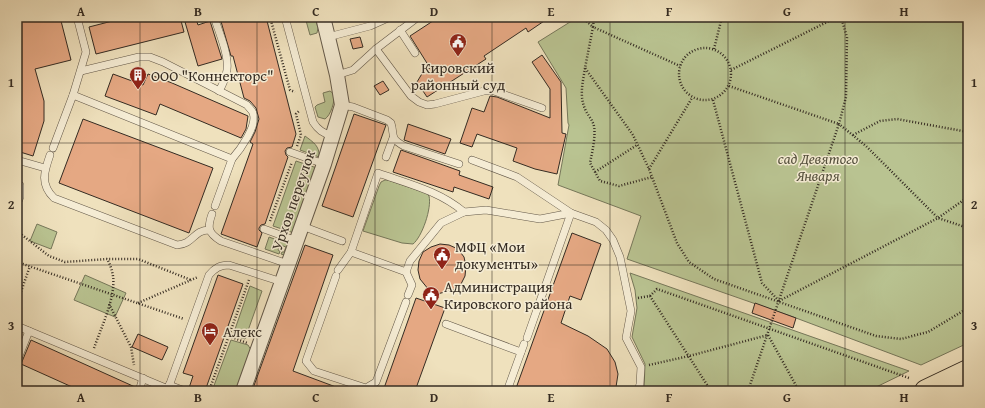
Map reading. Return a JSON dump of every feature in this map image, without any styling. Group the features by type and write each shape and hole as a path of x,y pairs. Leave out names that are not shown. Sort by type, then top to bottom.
{"main road":[{"path":"926,391 968,371"}],"street":[{"name":"Урхов переулок","path":"243,391 324,164 342,105 337,75 323,17"}],"lane":[{"path":"53,148 73,95 86,52 78,17"},
{"path":"214,17 227,58 228,69 226,79 219,91"},
{"path":"285,17 313,122 317,129 332,136"},
{"path":"328,37 390,17"},
{"path":"337,75 353,70 376,49 418,17"},
{"path":"400,30 415,53"},
{"path":"376,49 411,96 419,102 427,105 484,90 494,91 542,108"},
{"path":"81,71 139,58 150,57 163,62 247,105 253,112 254,120 240,150 232,159 215,206"},
{"path":"73,95 232,159"},
{"path":"342,105 353,107 387,120 391,123 393,138 386,157"},
{"path":"393,138 404,146 459,164"},
{"path":"292,153 324,164"},
{"path":"50,155 45,168 44,181 47,192 65,204 177,245 184,244 191,240 197,233 203,230 209,230"},
{"path":"17,160 45,168"},
{"path":"472,160 517,177 571,213 596,222 606,230 613,240 620,257 629,300 631,311 626,338 641,366 638,391"},
{"path":"464,212 452,202 434,192 378,173 351,252 337,273 306,361 314,371 366,388 376,382 412,285 406,272 410,261 441,223 464,212 486,210 540,219 571,213"},
{"path":"17,184 20,186 20,197 17,204"},
{"path":"507,391 571,213"},
{"path":"212,214 209,230 214,237 288,264"},
{"path":"302,226 342,241"},
{"path":"265,229 297,241"},
{"path":"351,252 406,272"},
{"path":"17,326 168,388 209,275 214,269 220,265 229,265 282,282"},
{"path":"446,324 524,345"},
{"path":"17,361 29,331"},
{"path":"139,391 143,378"},
{"path":"169,385 185,391"}],"path":[{"path":"270,17 290,90 296,92 298,98"},
{"path":"582,17 593,27 680,66"},
{"path":"594,17 581,88 585,108 594,124 594,148 590,163 600,181 619,186 652,176"},
{"path":"714,49 722,17"},
{"path":"731,70 837,17"},
{"path":"748,391 779,302 846,97 846,37 841,17"},
{"path":"964,17 968,24"},
{"path":"697,49 714,49 727,59 732,75 729,86 720,96 713,100 699,100 692,98 685,92 681,84 679,75 680,66 684,59 697,49"},
{"path":"585,68 638,145 652,176 677,243 689,262 714,278 876,336 901,339 928,332 968,308"},
{"path":"729,86 838,124 853,135 938,218 968,228"},
{"path":"649,170 692,98"},
{"path":"713,100 762,283 779,302"},
{"path":"265,229 292,153 301,135 296,114 300,110 299,104"},
{"path":"853,135 880,121 897,119 968,132"},
{"path":"595,172 638,145"},
{"path":"779,302 938,218 968,197"},
{"path":"17,231 49,256 65,262 107,259 138,259 191,280"},
{"path":"90,356 112,294 113,276 107,259"},
{"path":"17,262 192,322"},
{"path":"17,303 30,266"},
{"path":"209,391 252,272"},
{"path":"138,303 199,276 209,275"},
{"path":"629,300 650,296 657,289 909,378"},
{"path":"650,296 711,391"},
{"path":"109,303 131,347 135,375"},
{"path":"641,366 689,356 768,335"},
{"path":"768,335 799,391"},
{"path":"229,336 259,346"}],"green space":[{"path":"305,17 315,17 318,28 317,33 310,35"},
{"name":"сад Девятого Января","path":"578,17 968,17 968,343 921,365 796,318 627,259 641,216 558,185 569,125 566,88 538,42"},
{"path":"330,91 334,94 331,111 325,119 318,117 315,107 325,102 323,93"},
{"path":"305,136 317,147 319,157 300,150"},
{"path":"296,161 317,168 294,233 273,226"},
{"path":"385,180 426,193 429,196 430,201 426,222 420,235 413,244 402,243 363,231 379,186 381,182"},
{"path":"37,224 57,232 51,249 30,241"},
{"path":"269,237 288,244 284,255 281,254 284,252 286,247 280,245 278,250 280,251 279,254 265,249"},
{"path":"630,273 909,371 868,391 644,391 645,364 632,337 637,308 635,290"},
{"path":"85,275 126,293 115,317 74,300"},
{"path":"250,286 262,291 245,339 233,335"},
{"path":"231,340 248,345 251,350 237,391 212,391"}],"building":[{"path":"17,17 60,17 71,60 35,69 44,101 44,121 33,156 17,151"},
{"path":"128,17 180,17 184,32 96,54 89,27"},
{"path":"266,17 296,134 292,147 287,148 285,151 288,157 265,224 261,225 259,228 262,233 257,247 221,234 253,144 250,142 259,119 256,108 250,101 244,98 233,56 231,56 220,18"},
{"name":"Кировский районный суд","path":"439,17 550,17 528,32 526,28 484,56 486,59 427,97 417,82 423,72 430,68 410,36"},
{"path":"196,19 198,25 210,21 222,59 198,66 185,22"},
{"path":"360,37 363,47 353,49 350,39"},
{"path":"542,55 561,82 562,133 566,134 557,174 535,169 513,161 517,148 477,134 472,147 460,143 472,108 484,112 490,96 497,97 550,118 550,89 532,62"},
{"path":"113,74 143,85 148,74 172,83 248,116 246,129 241,138 160,104 156,115 105,96"},
{"path":"383,81 389,90 380,95 374,86"},
{"path":"354,114 386,125 353,217 322,206"},
{"path":"83,119 213,168 189,233 59,183"},
{"path":"408,124 451,139 445,154 404,140"},
{"path":"401,150 460,171 459,175 493,187 489,199 454,187 453,192 393,172"},
{"path":"572,233 601,244 581,300 570,296 561,323 588,336 607,349 615,362 618,374 616,387 614,391 515,391"},
{"path":"440,244 449,245 458,249 464,257 466,266 465,276 461,284 453,290 433,295 420,279 418,270 419,261 423,252"},
{"path":"305,245 333,255 293,371 344,391 252,391"},
{"path":"218,275 243,284 205,391 190,391 189,388 193,376 183,373"},
{"path":"416,298 445,308 415,391 383,391"},
{"path":"755,303 796,318 793,328 752,313"},
{"path":"138,334 168,347 162,360 132,347"},
{"path":"31,340 135,387 134,391 81,391 21,364"}],"place":[{"name":"Кировский районный суд","path":"458,57"},
{"name":"ООО \"Коннекторс\"","path":"138,90"},
{"name":"МФЦ «Мои документы»","path":"442,270"},
{"name":"Администрация Кировского района","path":"431,310"},
{"name":"Алекс","path":"210,346"}]}
